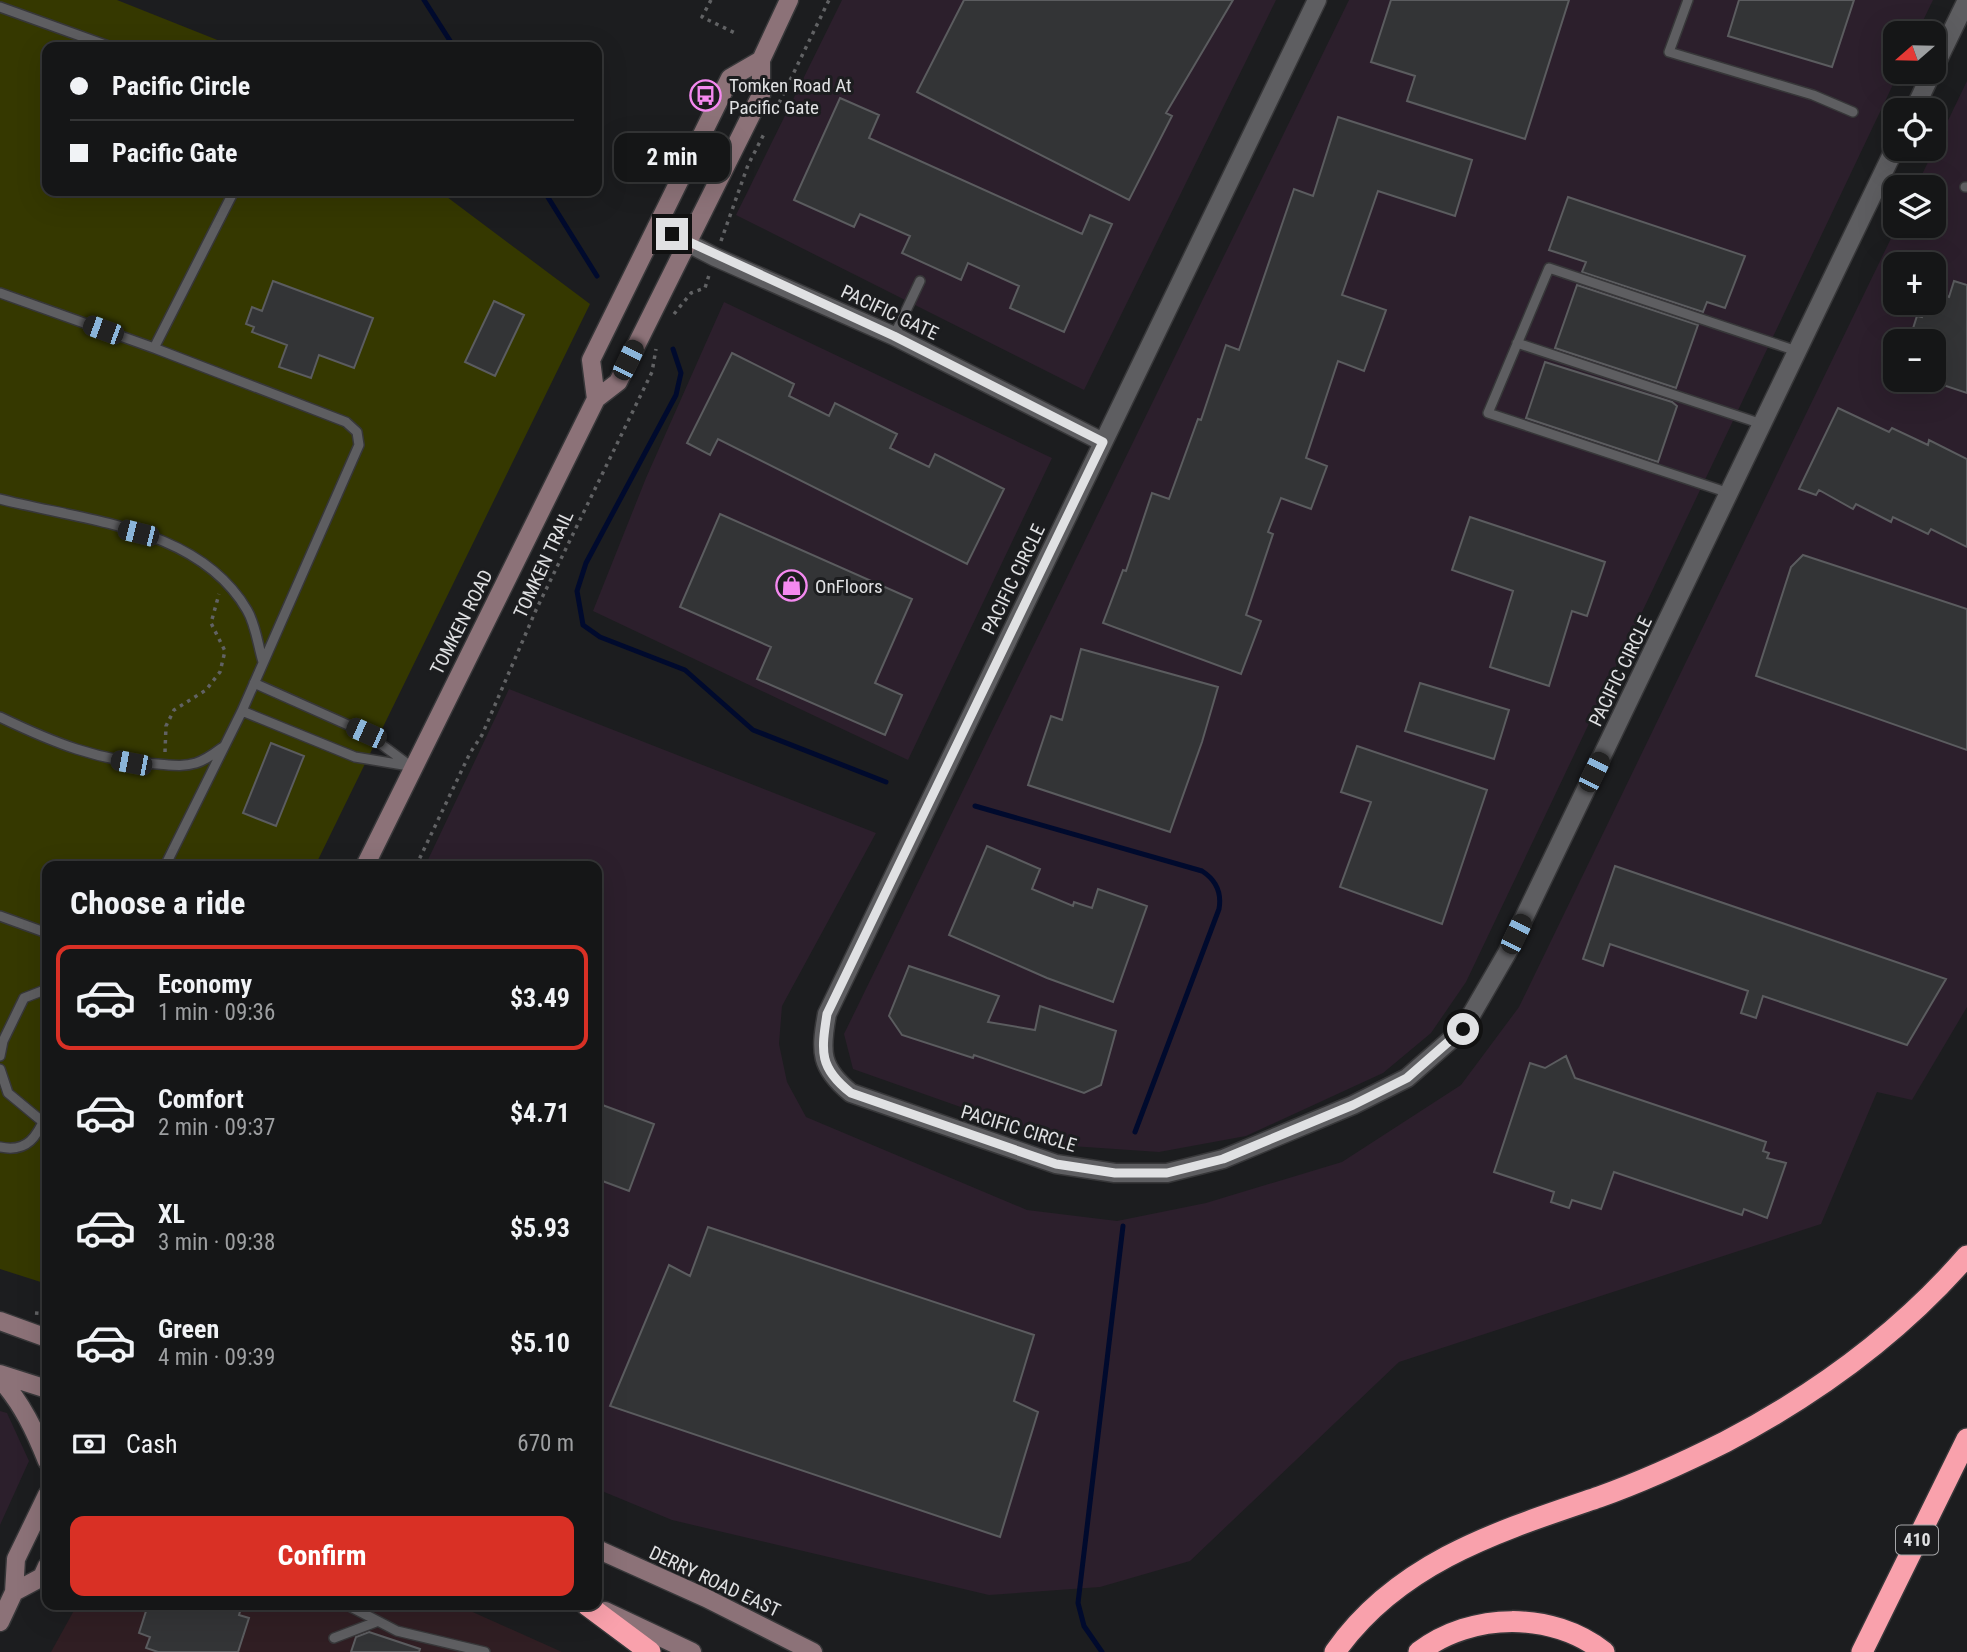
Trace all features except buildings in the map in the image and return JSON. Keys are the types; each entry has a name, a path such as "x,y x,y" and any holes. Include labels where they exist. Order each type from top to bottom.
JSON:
{"highway":[{"path":"1335,1652 1352,1628 1401,1583 1446,1555 1513,1525 1602,1496 1724,1442 1799,1399 1882,1340 1967,1256"},
{"name":"410","path":"1862,1652 1967,1439"},
{"path":"595,1610 650,1652"},
{"path":"1419,1652 1468,1627 1520,1622 1571,1633 1604,1652"}],"main road":[{"name":"TOMKEN ROAD","path":"367,861 596,399 618,382 761,95 761,60 789,0"},
{"path":"596,399 591,360 730,78 761,60"},
{"path":"0,1321 42,1335"},
{"path":"0,1377 42,1389"},
{"path":"0,1377 36,1432 42,1448"},
{"path":"0,1622 14,1592 16,1559 42,1505"},
{"name":"DERRY ROAD EAST","path":"602,1551 706,1598 813,1652"},
{"path":"14,1592 42,1577"},
{"path":"600,1610 692,1652"}],"street":[{"name":"PACIFIC CIRCLE","path":"1317,0 827,1014 821,1048 831,1077 851,1093 1044,1161 1115,1173 1167,1173 1223,1159 1353,1105 1407,1078 1463,1029 1507,953 1889,161"},
{"path":"1946,43 1967,0"},
{"name":"PACIFIC GATE","path":"657,227 894,336 1103,442"}],"lane":[{"path":"1688,0 1669,52 1813,95 1853,112"},
{"path":"0,7 97,42"},
{"path":"154,348 231,196"},
{"path":"1729,493 1488,413 1549,268 1797,351"},
{"path":"894,336 920,281"},
{"path":"0,293 154,348 346,422 357,432 359,446 242,711 168,861"},
{"path":"1517,343 1762,424"},
{"path":"0,499 138,533 185,551 228,582 249,613 263,662"},
{"path":"254,683 366,733 412,767"},
{"path":"242,711 355,757 412,767"},
{"path":"0,716 47,739 94,756 131,763 195,764 225,746"},
{"path":"0,916 42,931"},
{"path":"0,1056 3,1041 24,998 42,991"},
{"path":"0,1069 8,1093 42,1116"},
{"path":"0,1147 11,1150 26,1146 36,1138 42,1125"},
{"path":"356,1610 397,1631 485,1652"},
{"path":"334,1638 376,1622"}],"path":[{"path":"710,0 702,17 735,33"},
{"path":"777,106 829,0"},
{"path":"726,226 748,165 766,130"},
{"path":"673,314 683,300 706,285"},
{"name":"TOMKEN TRAIL","path":"418,861 470,753 482,735 536,610 652,372 661,340"},
{"path":"165,765 166,726 174,710 206,690 220,672 225,651 211,623 215,599 228,582"}],"shaded area":[{"path":"0,0 117,0 222,42 42,42 42,196 446,196 590,304 317,861 42,861 42,1282 0,1269"},
{"path":"842,0 1276,0 1084,390 736,215"},
{"path":"1349,0 1933,0 1923,21 1883,21 1883,84 1893,84 1887,98 1883,98 1883,106 1466,982 1431,1033 1383,1073 1246,1136 1159,1152 1071,1146 853,1069 844,1034"},
{"path":"1967,81 1967,1007 1912,1100 1877,1092 1821,1224 1399,1362 1190,1561 1100,1587 989,1595 672,1520 602,1491 602,861 427,861 509,689 876,833 782,1006 779,1044 787,1082 806,1117 1027,1210 1117,1221 1206,1203 1342,1162 1461,1085 1519,1007 1883,255 1883,315 1946,315 1946,252 1884,252 1891,238 1946,238 1946,175 1922,175 1929,161 1946,161 1946,125"},
{"path":"724,302 1052,458 908,760 593,611 646,478"},
{"path":"0,1411 7,1413 29,1461 0,1525"},
{"path":"74,1610 468,1610 562,1652 51,1652"}],"waterway":[{"path":"424,0 451,42"},
{"path":"547,196 597,276"},
{"path":"673,349 681,373 676,395 586,563 577,591 583,625 600,637 685,670 753,730 886,782"},
{"path":"975,806 1202,871 1217,887 1219,909 1135,1132"},
{"path":"1102,1652 1084,1626 1078,1603 1123,1226"}],"place":[{"name":"Tomken Road At Pacific Gate","path":"706,96"},
{"name":"OnFloors","path":"792,586"}],"route":[{"path":"672,234 715,257 894,336 1103,442 827,1014 821,1048 831,1077 851,1093 1056,1164 1115,1173 1167,1173 1223,1159 1353,1105 1407,1078 1463,1029"}]}
